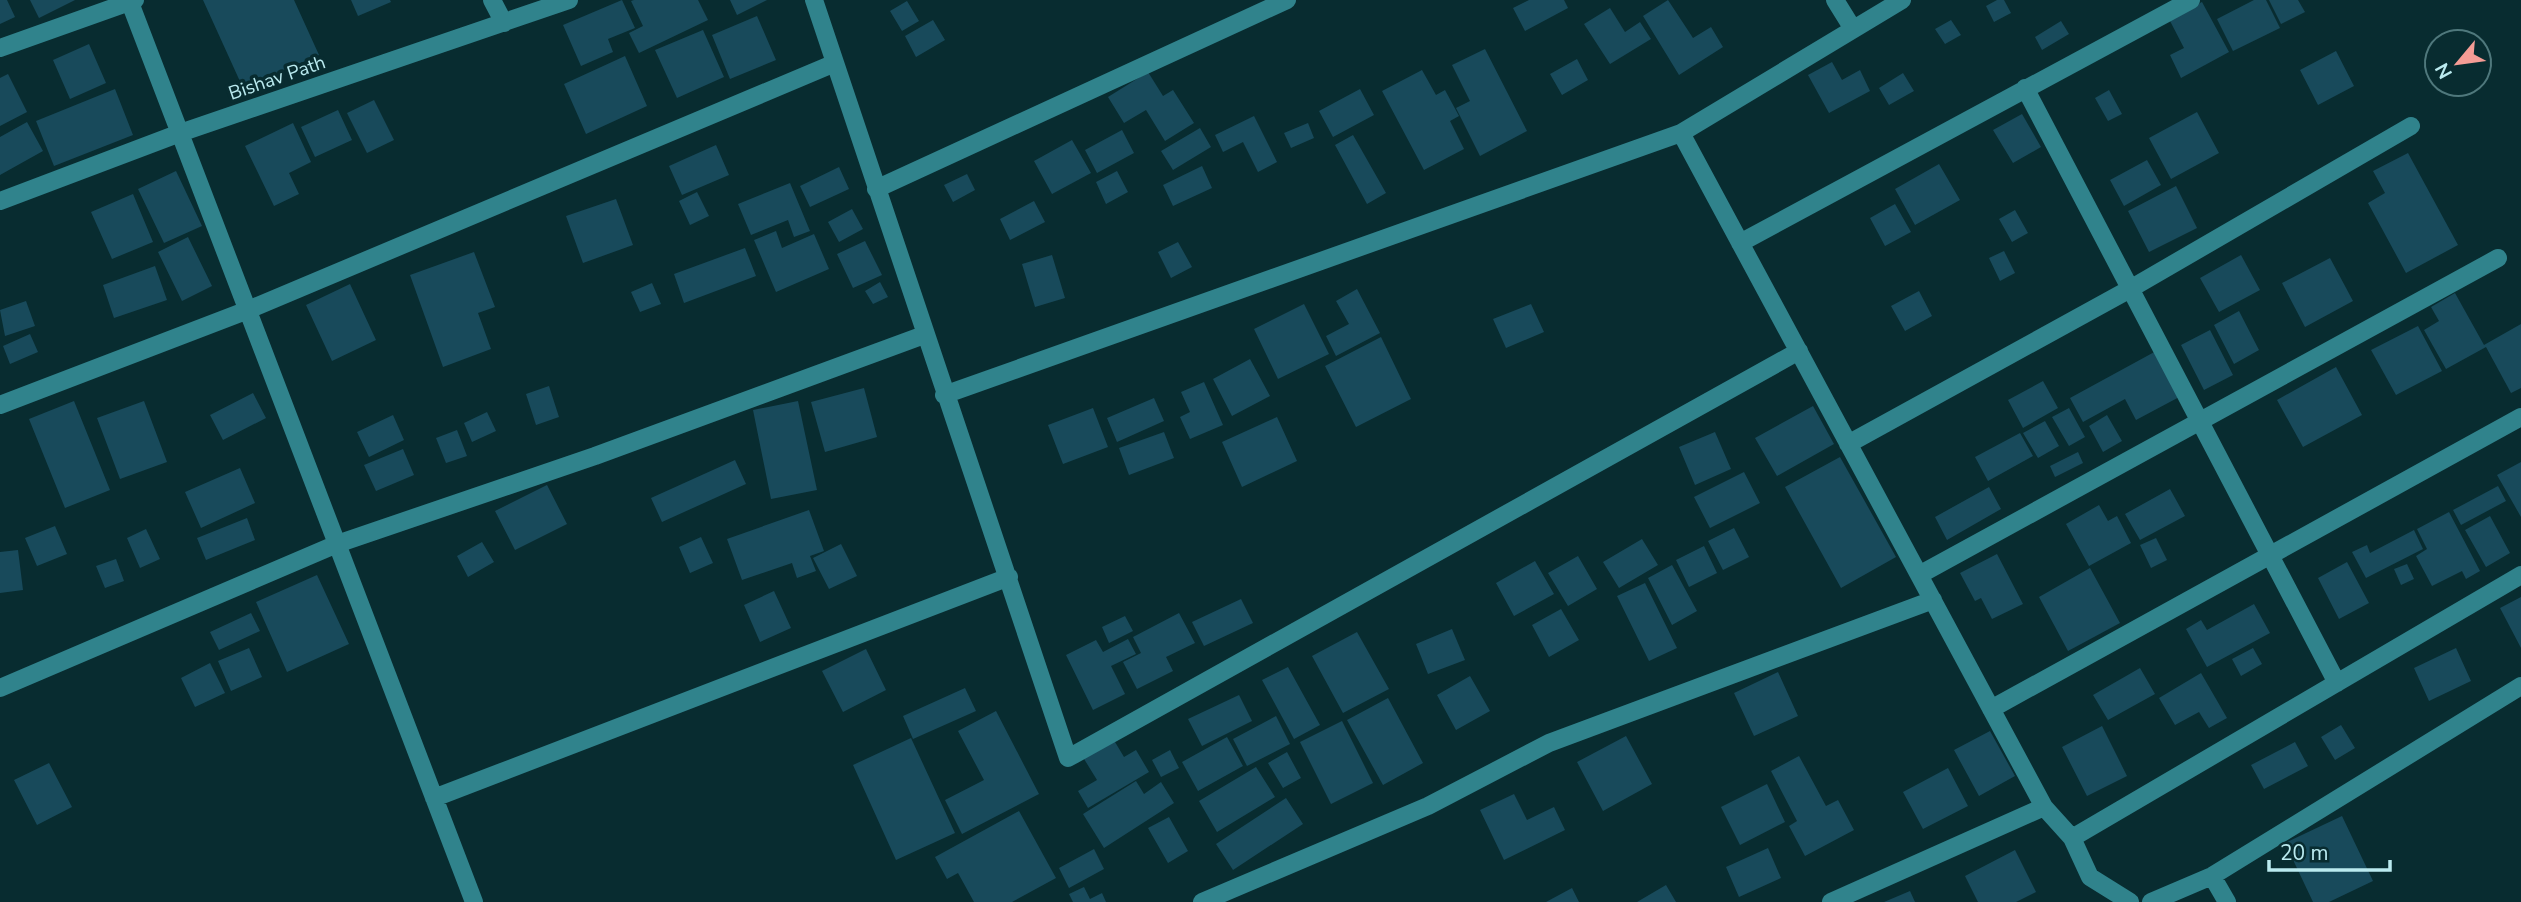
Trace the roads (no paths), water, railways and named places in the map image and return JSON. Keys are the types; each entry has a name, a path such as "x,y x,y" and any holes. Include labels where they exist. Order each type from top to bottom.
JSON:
{"street":[{"path":"492,0 504,23"},
{"name":"Bishav Path","path":"0,201 180,133 569,0"},
{"path":"814,0 944,395 1009,577 1068,758 1799,352"},
{"path":"876,188 1287,0"},
{"path":"1835,0 1853,29"},
{"path":"944,395 1681,133 1902,0"},
{"path":"1740,243 2191,0"},
{"path":"0,48 131,1 474,902"},
{"path":"0,405 248,310 835,64"},
{"path":"2025,88 2337,683"},
{"path":"1849,444 2130,289 2411,126"},
{"path":"1681,133 2044,807 2071,838 2090,877 2130,902"},
{"path":"1919,575 2498,258"},
{"path":"0,688 337,544 596,456 924,335"},
{"path":"1992,709 2521,417"},
{"path":"2071,838 2521,575"},
{"path":"434,798 1009,577"},
{"path":"1202,902 1428,806 1549,743 1933,600"},
{"path":"2151,902 2212,876 2521,686"},
{"path":"1831,902 2044,807"},
{"path":"2212,876 2227,902"}]}
